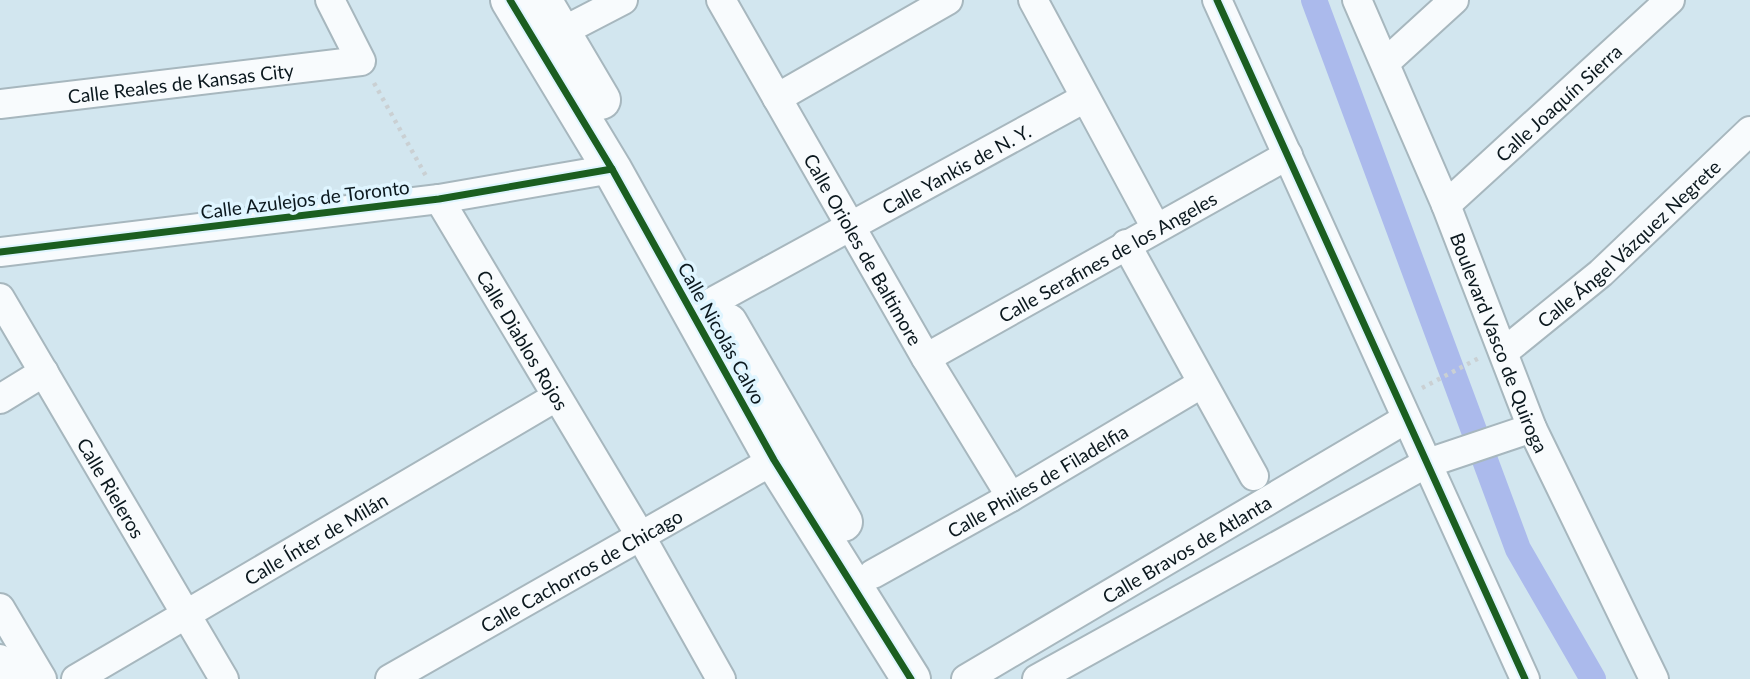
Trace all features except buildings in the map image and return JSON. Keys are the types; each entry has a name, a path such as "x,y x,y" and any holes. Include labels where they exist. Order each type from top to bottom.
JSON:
{"street":[{"path":"330,0 361,61"},
{"name":"Calle Nicolás Calvo","path":"510,0 549,38 704,306 774,460 911,679"},
{"name":"Calle Nicolás Calvo","path":"542,0 549,38 612,169 704,306 940,679"},
{"path":"549,38 623,0"},
{"name":"Calle Orioles de Baltimore","path":"721,0 926,358 1011,497"},
{"path":"777,98 948,0"},
{"path":"1033,0 1156,228"},
{"path":"1217,0 1425,464 1525,679"},
{"name":"Boulevard Vasco de Quiroga","path":"1357,0 1446,205 1505,351 1532,428 1654,679"},
{"path":"1386,62 1454,0"},
{"name":"Calle Joaquín Sierra","path":"1446,205 1670,0"},
{"name":"Calle Reales de Kansas City","path":"0,104 361,61"},
{"name":"Calle Yankis de N. Y.","path":"704,306 1085,98"},
{"name":"Calle Ángel Vázquez Negrete","path":"1505,351 1601,273 1750,131"},
{"name":"Calle Serafines de los Angeles","path":"926,358 1288,155"},
{"name":"Calle Azulejos de Toronto","path":"0,253 439,199 612,169"},
{"name":"Calle Diablos Rojos","path":"439,199 640,535 710,675"},
{"path":"1126,244 1254,476"},
{"name":"Calle Rieleros","path":"0,298 224,679"},
{"path":"0,398 44,372"},
{"name":"Calle Philies de Filadelfia","path":"873,574 1011,497 1201,384"},
{"name":"Calle Ínter de Milán","path":"76,679 556,397"},
{"name":"Calle Bravos de Atlanta","path":"966,679 1406,419"},
{"name":"Calle Bravos de Atlanta","path":"1037,679 1425,464 1532,428"},
{"name":"Calle Cachorros de Chicago","path":"390,679 774,460"},
{"path":"0,608 42,679"},
{"path":"0,659 12,679"}],"path":[{"path":"361,61 439,199"},
{"path":"1422,388 1476,361"}],"waterway":[{"path":"1314,0 1518,549 1593,679"}],"cycle path":[{"path":"510,0 612,169 774,460 911,679"},
{"path":"1217,0 1525,679"},
{"path":"0,252 439,199 612,169"}]}
